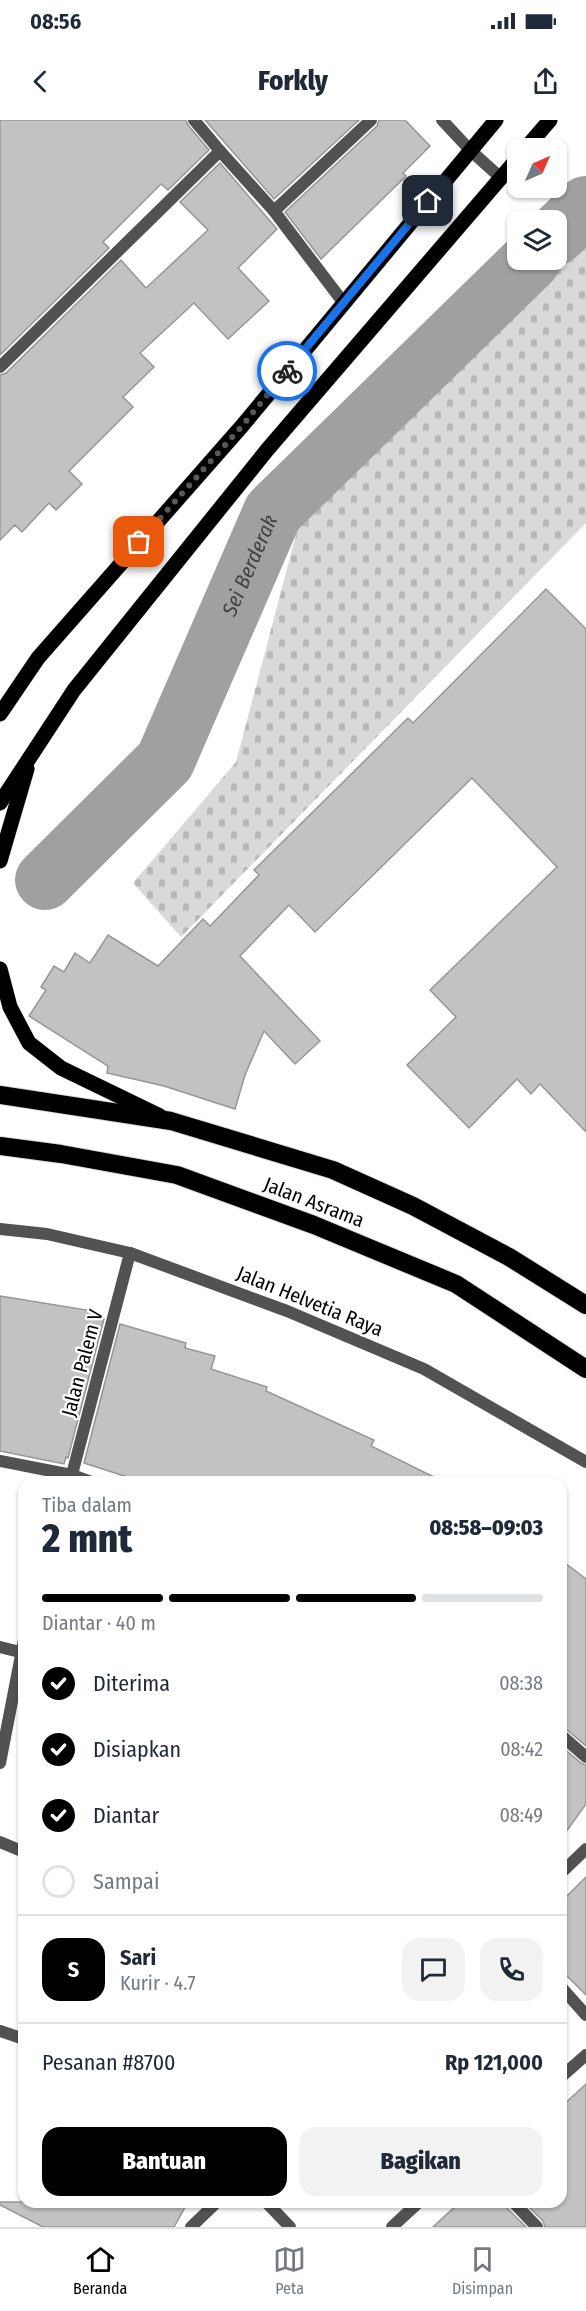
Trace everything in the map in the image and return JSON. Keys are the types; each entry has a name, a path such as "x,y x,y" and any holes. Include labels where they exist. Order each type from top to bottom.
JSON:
{"highway":[{"name":"Jalan Asrama","path":"0,1095 171,1121 333,1170 442,1221 509,1257 586,1305"},
{"name":"Jalan Asrama","path":"0,1146 61,1154 177,1175 314,1225 456,1284 586,1369"}],"main road":[{"path":"0,702 94,591 242,426 496,120"},
{"path":"535,138 550,120"},
{"path":"0,802 74,690 267,450 507,171"},
{"path":"0,714 20,681"},
{"path":"0,861 33,749"},
{"path":"0,969 10,1007 29,1043 61,1068 171,1121"}],"street":[{"path":"194,120 274,211 343,302"},
{"path":"274,211 371,120"},
{"path":"442,120 501,178"},
{"path":"0,367 220,151"},
{"name":"Jalan Helvetia Raya","path":"0,1229 47,1234 130,1253 287,1311 424,1369 586,1462"},
{"name":"Jalan Palem V","path":"72,1476 130,1253"},
{"path":"0,1461 59,1476"},
{"path":"0,1647 18,1648"},
{"path":"0,1763 18,1673"},
{"path":"567,1740 586,1757"},
{"path":"0,1842 18,1850"},
{"path":"567,1867 586,1849"},
{"path":"567,1994 586,2016"},
{"path":"0,2031 18,2037"},
{"path":"567,2071 586,2055"},
{"path":"191,2227 211,2208"},
{"path":"272,2208 290,2227"},
{"path":"392,2227 413,2208"},
{"path":"519,2208 537,2227"}],"green space":[{"path":"586,242 586,523 181,937 133,883 236,762 302,512 553,270 567,270 567,256 581,243"}],"building":[{"path":"0,120 186,120 209,150 168,190 161,184 103,242 109,248 0,355"},
{"path":"205,120 359,120 274,199"},
{"path":"379,120 405,120 430,146 403,173 406,176 321,259 285,212 377,126"},
{"path":"220,163 277,229 238,268 269,301 228,339 194,303 140,353 154,367 123,397 133,407 69,471 82,484 56,510 49,503 22,532 15,525 0,540 0,375 6,373 121,260 146,288 208,230 180,202"},
{"path":"546,589 586,629 586,1132 540,1084 531,1094 517,1079 469,1128 407,1065 456,1017 430,990 557,867 472,778 315,932 289,905 240,956 320,1041 295,1064 264,1031 245,1075 235,1109 164,1086 107,1073 108,1066 29,1016 46,990 41,987 54,966 64,972 75,953 90,963 108,935 158,966 203,919 210,926 259,875 254,870 408,718 413,723"},
{"path":"0,1296 93,1311 92,1316 104,1319 68,1458 66,1457 64,1464 0,1451"},
{"path":"120,1324 186,1343 185,1348 215,1356 211,1369 267,1387 266,1391 374,1440 371,1446 432,1476 124,1476 84,1463"},
{"path":"567,1565 586,1579 586,1746 567,1730"},
{"path":"567,1751 586,1765 586,1804 567,1831"},
{"path":"586,1877 586,1995 567,1976 567,1896"},
{"path":"586,2084 586,2227 545,2227 543,2221 530,2208 567,2208 567,2101"},
{"path":"0,2202 18,2202 18,2208 185,2208 174,2227 43,2227 0,2205"},
{"path":"454,2208 507,2208 526,2227 433,2227"}],"waterway":[{"name":"Sei Berderak","path":"567,224 586,206"},
{"name":"Sei Berderak","path":"45,880 165,761 273,512 521,270"}],"way so far":[{"path":"139,542 242,426 287,371"}],"route":[{"path":"287,371 428,201"}]}
